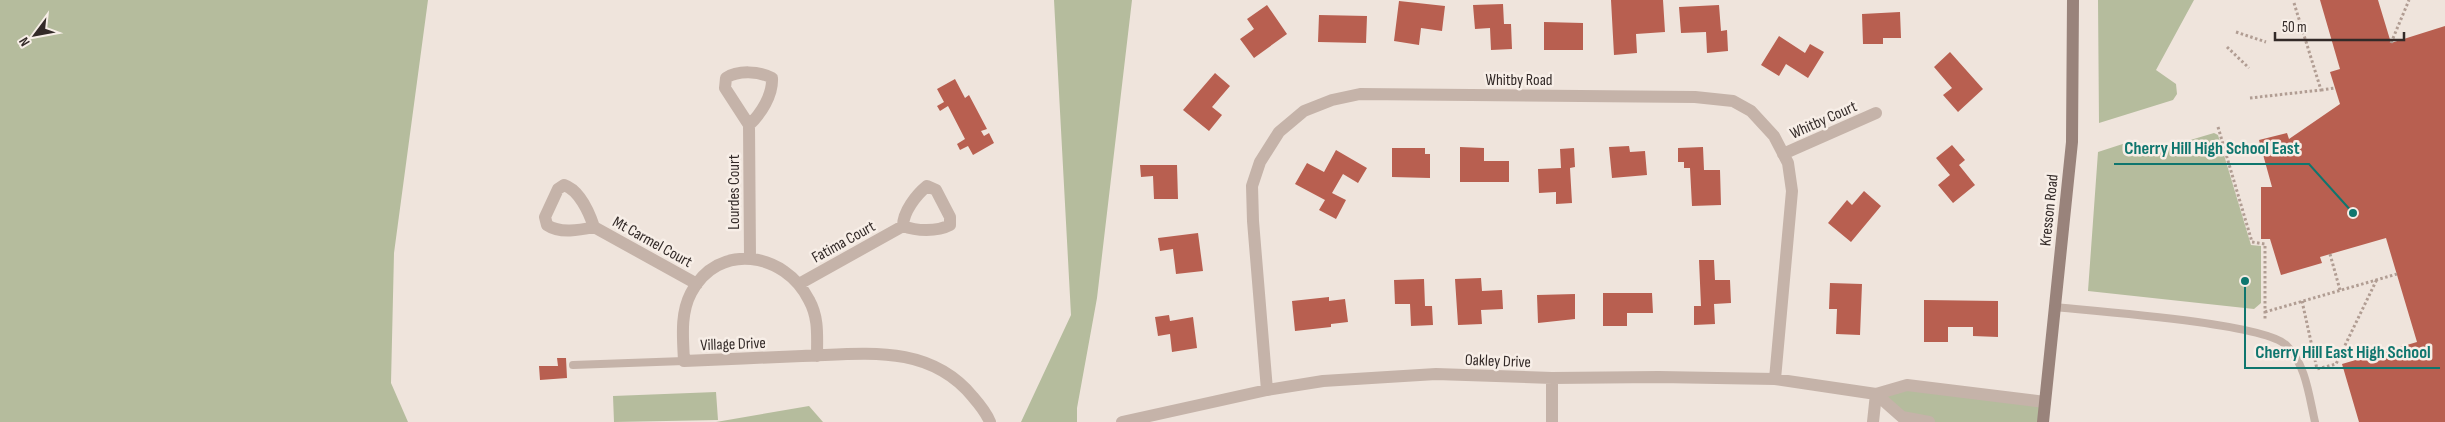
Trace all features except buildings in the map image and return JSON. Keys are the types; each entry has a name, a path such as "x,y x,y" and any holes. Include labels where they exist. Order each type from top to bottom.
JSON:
{"street":[{"name":"Kresson Road","path":"2042,422 2072,142 2073,0"},
{"path":"733,73 764,73 772,78 773,88 758,117 749,125 725,88 726,78 733,73"},
{"name":"Whitby Road","path":"1267,390 1253,221 1252,186 1260,162 1278,132 1304,111 1332,100 1360,94 1695,97 1733,101 1751,111 1774,136 1788,163 1792,191 1775,380"},
{"name":"Whitby Court","path":"1783,154 1876,113"},
{"name":"Lourdes Court","path":"749,125 750,258"},
{"name":"Fatima Court","path":"800,284 903,226"},
{"name":"Mt Carmel Court","path":"594,227 697,284"},
{"name":"Village Drive","path":"817,356 818,326 815,313 800,284 783,269 760,259 750,258 722,264 711,270 690,294 683,318 684,360 817,356 869,352 915,359 944,370 966,388 987,414 990,422"},
{"name":"Oakley Drive","path":"1122,422 1172,416 1267,390 1323,382 1436,374 1552,378 1659,377 1775,380 1876,394"},
{"path":"1552,378 1552,422"},
{"path":"1876,394 1906,385 2044,402"},
{"path":"1873,422 1876,394"},
{"path":"1876,394 1902,417 1928,422"}],"lane":[{"path":"2054,307 2185,321 2267,334 2285,344 2300,363 2315,422"},
{"path":"574,366 684,360"}],"path":[{"path":"2391,43 2409,0"},
{"path":"2294,3 2321,90"},
{"path":"2236,32 2266,42"},
{"path":"2227,47 2249,68"},
{"path":"2250,98 2335,88"},
{"path":"2218,127 2252,242 2265,244 2265,321"},
{"path":"2330,254 2340,290"},
{"path":"2265,312 2397,274"},
{"path":"2302,301 2317,369 2336,364 2376,279"}],"green space":[{"path":"0,0 428,0 394,253 391,383 408,422 0,422"},
{"path":"1054,0 1132,0 1097,298 1077,408 1077,422 1021,422 1071,315"},
{"path":"2098,0 2194,0 2156,70 2176,84 2177,94 2173,100 2099,123"},
{"path":"2214,133 2218,135 2251,245 2261,246 2261,303 2254,309 2088,291 2098,152 2135,140 2138,151 2143,154"},
{"path":"1907,385 2045,402 2043,422 1928,422 1902,417 1876,394"},
{"path":"716,392 718,420 614,422 613,396"},
{"path":"809,406 823,422 716,422"}],"place":[{"name":"Cherry Hill High School East","path":"2353,213"},
{"name":"Cherry Hill East High School","path":"2245,281"}]}
